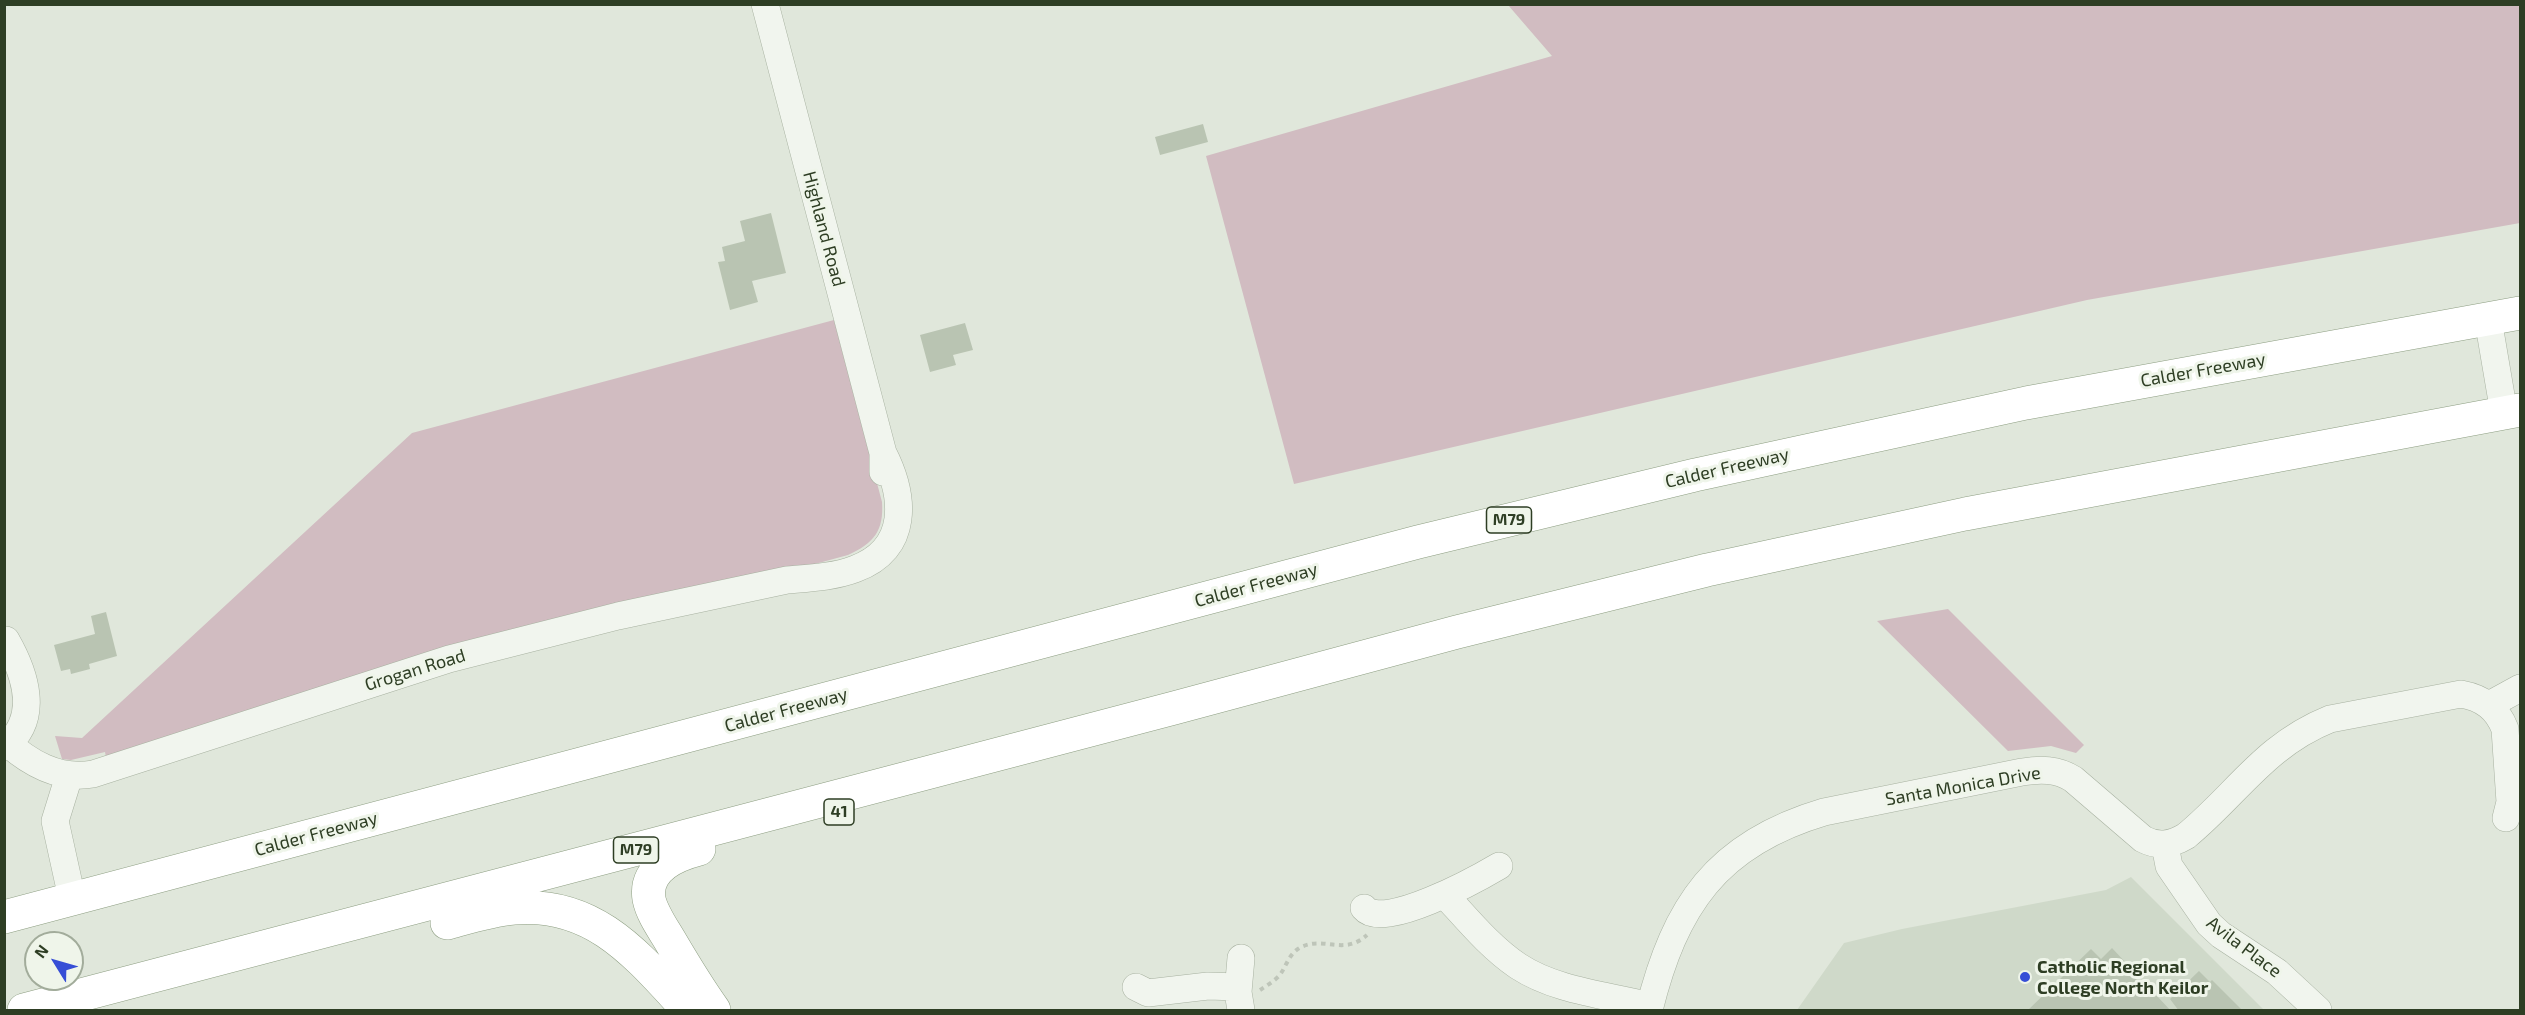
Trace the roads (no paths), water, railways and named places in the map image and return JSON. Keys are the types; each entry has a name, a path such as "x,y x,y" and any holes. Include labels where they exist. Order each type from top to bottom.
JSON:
{"highway":[{"name":"Calder Freeway","path":"4,916 1374,554 1608,496 2026,403 2520,313"},
{"name":"M79","path":"24,1011 1457,632 1707,570 1965,513 2512,411"},
{"name":"41","path":"714,1011 666,933 649,898 653,877 670,858 688,851 1085,747 1134,730 1174,708"},
{"path":"99,1011 487,912 534,907 569,914 613,935 637,956 688,1011"}],"street":[{"name":"Highland Road","path":"765,4 883,453 893,472 900,509 897,526 885,539"},
{"path":"2488,319 2512,411"},
{"name":"Grogan Road","path":"59,772 100,771 514,640 787,580 829,576 854,570 874,558 885,539"},
{"path":"5,636 18,661 27,699 26,717 8,737 39,753 59,772 55,821 72,898"},
{"path":"2488,705 2520,688"},
{"path":"2165,845 2176,843 2186,837 2266,757 2282,744 2313,726 2330,719 2461,694 2480,699 2501,719 2507,742 2510,802 2505,822"},
{"name":"Santa Monica Drive","path":"1650,1008 1671,938 1694,897 1728,861 1752,843 1801,819 1824,812 2022,772 2047,770 2073,779 2143,839 2151,844 2165,845"},
{"name":"Avila Place","path":"2165,845 2169,866 2209,924 2221,935 2277,972 2318,1011"},
{"path":"1368,912 1384,915 1445,895 1499,866"},
{"path":"1445,895 1495,947 1526,970 1569,987 1650,1008"},
{"path":"1136,987 1148,993 1208,986 1239,999 1241,958"}],"place":[{"name":"Catholic Regional College North Keilor","path":"2025,977"}]}
